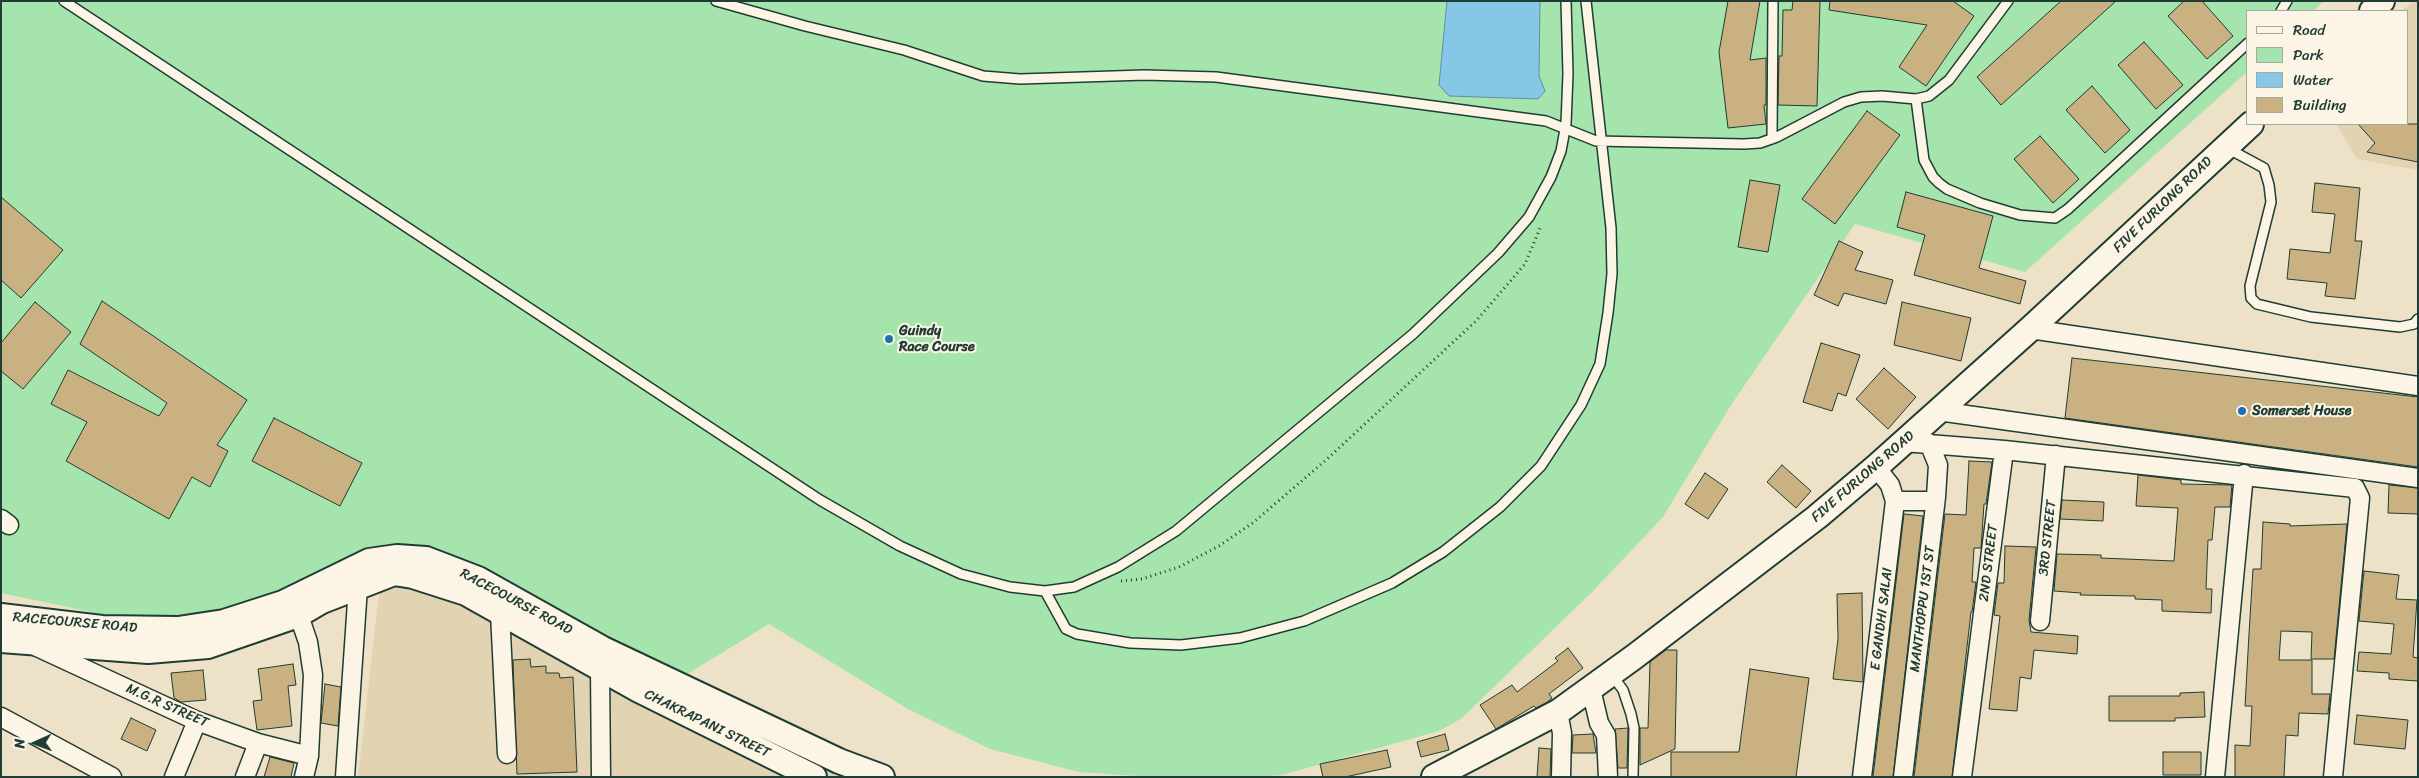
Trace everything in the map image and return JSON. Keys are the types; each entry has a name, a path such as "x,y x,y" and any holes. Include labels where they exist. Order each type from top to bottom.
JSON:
{"main road":[{"path":"2373,10 2382,1"},
{"name":"FIVE FURLONG ROAD","path":"1434,777 1558,712 1611,674 1817,517 1876,467 2030,329 2224,146 2250,125"},
{"name":"RACECOURSE ROAD","path":"1,640 30,644 148,651 208,646 296,607 370,561 397,557 426,559 478,579 602,659"},
{"name":"RACECOURSE ROAD","path":"1,616 102,628 178,629 224,622 322,601 394,573 413,576 466,593 500,613 602,659 839,761 882,777"},
{"name":"CHAKRAPANI STREET","path":"602,659 814,777"}],"street":[{"path":"2030,329 2418,386"},
{"path":"1938,411 2418,478"},
{"path":"1903,442 2244,474 2355,488 2359,492 2360,498 2332,777"},
{"name":"MANTHOPPU 1ST ST","path":"1903,777 1938,465 1929,443"},
{"name":"2ND STREET","path":"1962,777 2004,450"},
{"name":"3RD STREET","path":"2040,621 2056,455"},
{"path":"1876,467 1890,485 1895,501 1935,501"},
{"path":"2215,777 2244,474"},
{"name":"E GANDHI SALAI","path":"1862,777 1895,501"},
{"path":"345,777 358,587"},
{"path":"296,607 308,642 313,675 309,756 304,777"},
{"path":"500,613 507,754"},
{"name":"M.G.R STREET","path":"30,644 197,721 258,743 309,756"},
{"path":"601,777 602,659"},
{"path":"1590,689 1599,723 1606,735 1608,777"},
{"path":"1558,712 1562,733 1561,777"},
{"path":"1,717 112,777"},
{"path":"174,777 197,721"},
{"path":"245,777 258,743"}],"lane":[{"path":"64,1 820,500 900,546 961,574 1010,587 1045,591 1074,587 1094,578 1118,566 1176,531 1420,328 1498,253 1529,217 1551,177 1561,151 1566,128 1568,74 1566,1"},
{"path":"716,1 804,26 904,50 983,76 1020,79 1145,75 1216,77 1546,121 1586,138 1602,141 1744,144 1772,139 1852,100 1882,96 1916,99 1929,96 1949,80 2008,1"},
{"path":"1045,591 1066,629 1077,634 1130,643 1181,645 1240,638 1304,621 1392,583 1443,552 1500,507 1540,466 1581,405 1600,364 1612,274 1611,228 1586,1"},
{"path":"1772,139 1774,1"},
{"path":"1916,99 1924,160 1938,183 1947,189 1980,203 2020,215 2054,218 2068,209 2246,45"},
{"path":"2224,146 2264,168 2269,185 2272,202 2250,286 2251,298 2257,304 2311,317 2400,327 2414,324 2418,319"},
{"path":"1611,674 1623,690 1634,728 1633,777"}],"path":[{"path":"1094,578 1120,581 1142,579 1179,567 1219,546 1254,522 1326,460 1476,321 1525,264 1541,224"}],"shaded area":[{"path":"2414,1 2418,1 2418,170 2357,159 2337,125 2409,125 2409,10 2403,10"},
{"path":"418,574 622,678 853,777 358,777 381,576"}],"green space":[{"name":"Guindy Race Course","path":"1,1 2324,1 2314,10 2246,10 2246,73 2025,272 1855,224 1731,405 1663,517 1593,591 1462,718 1439,731 1282,775 1254,777 1150,777 1079,772 990,749 908,709 769,624 684,676 441,567 249,610 176,622 125,619 1,593"}],"water":[{"path":"1447,1 1540,1 1539,76 1545,91 1538,99 1449,96 1439,85"}],"building":[{"path":"1728,1 1760,1 1750,60 1766,58 1766,105 1764,105 1766,124 1728,128 1719,52"},
{"path":"1793,1 1820,1 1817,106 1778,105 1779,56 1782,56 1783,10 1792,10"},
{"path":"1830,1 1953,1 1974,16 1926,86 1899,67 1927,25 1829,10"},
{"path":"2061,1 2116,1 2001,105 1977,77"},
{"path":"2184,1 2202,1 2233,36 2207,59 2168,16"},
{"path":"2144,42 2183,85 2156,109 2118,65"},
{"path":"2092,86 2130,130 2105,153 2066,110"},
{"path":"1867,111 1900,135 1835,224 1802,199"},
{"path":"2418,124 2418,162 2367,152 2375,143 2359,125"},
{"path":"2040,136 2079,179 2053,203 2014,159"},
{"path":"1750,180 1780,185 1768,252 1738,247"},
{"path":"2315,183 2360,188 2355,241 2362,241 2355,299 2325,296 2327,283 2287,279 2290,249 2330,253 2335,214 2312,212"},
{"path":"1906,192 1993,216 1979,268 2026,281 2020,304 1914,275 1925,235 1897,227"},
{"path":"1,197 63,250 21,298 1,280"},
{"path":"1839,241 1863,252 1855,270 1893,280 1886,304 1844,293 1838,306 1814,295"},
{"path":"102,301 247,400 217,445 228,451 210,487 192,477 169,519 66,461 87,422 51,404 68,370 159,416 167,403 80,344"},
{"path":"35,302 71,332 23,389 1,371 1,343"},
{"path":"1902,302 1971,318 1961,361 1894,345"},
{"path":"1821,343 1860,355 1846,396 1838,393 1832,411 1803,402"},
{"name":"Somerset House","path":"2072,358 2418,397 2418,467 2065,418"},
{"path":"1884,368 1916,397 1888,429 1856,399"},
{"path":"274,418 362,463 340,506 252,461"},
{"path":"1969,461 1992,462 1986,504 1984,504 1981,548 1974,548 1972,582 1976,582 1952,777 1914,777 1945,514 1966,515"},
{"path":"1782,465 1811,491 1796,508 1767,482"},
{"path":"1705,473 1728,489 1708,519 1685,504"},
{"path":"2138,475 2181,480 2181,484 2232,485 2230,507 2215,507 2212,540 2208,540 2206,589 2212,589 2211,613 2162,611 2162,600 2135,599 2135,596 2080,595 2081,593 2054,591 2057,554 2101,555 2101,558 2174,561 2178,508 2136,506"},
{"path":"2389,485 2418,488 2418,514 2388,513"},
{"path":"2062,500 2104,502 2103,521 2060,519"},
{"path":"1904,514 1923,516 1893,777 1873,777"},
{"path":"2263,522 2290,524 2290,526 2347,524 2334,659 2311,659 2312,632 2281,631 2279,660 2312,660 2312,694 2330,694 2328,714 2299,713 2298,736 2286,735 2284,777 2235,777 2235,745 2250,746 2252,706 2245,706 2249,634 2253,569 2261,569"},
{"path":"2005,546 2036,547 2029,620 2031,632 2078,636 2077,654 2034,650 2031,679 2020,677 2017,711 1989,709 2000,616 1994,615 1998,583 2004,583"},
{"path":"2364,571 2399,575 2396,599 2417,600 2413,657 2418,658 2418,681 2389,679 2389,673 2357,671 2359,652 2391,654 2394,624 2359,621"},
{"path":"1862,593 1863,682 1833,679 1838,639 1837,594"},
{"path":"1568,648 1583,668 1549,694 1552,698 1546,703 1536,708 1534,706 1496,729 1480,705 1512,685 1517,692 1558,661 1555,658"},
{"path":"1666,650 1677,650 1675,749 1640,765 1640,728 1648,728 1650,662"},
{"path":"530,659 531,667 546,666 546,673 559,673 560,678 573,677 577,772 517,774 513,660"},
{"path":"293,664 296,685 288,686 292,726 257,730 253,701 262,700 258,669"},
{"path":"1750,669 1809,678 1796,777 1671,777 1671,752 1739,752"},
{"path":"203,670 206,700 181,702 174,698 171,673"},
{"path":"325,684 341,687 338,726 321,723"},
{"path":"2204,692 2205,717 2175,718 2175,721 2109,721 2109,696 2180,696 2180,693"},
{"path":"2357,715 2408,720 2405,749 2354,744"},
{"path":"131,718 156,730 147,751 121,739"},
{"path":"1628,728 1627,768 1618,768 1615,729"},
{"path":"1445,734 1449,750 1421,757 1417,742"},
{"path":"1593,734 1596,753 1572,753 1573,735"},
{"path":"1539,748 1551,749 1550,777 1537,777"},
{"path":"1387,750 1391,767 1345,777 1323,777 1320,764"},
{"path":"2163,752 2201,752 2201,775 2163,775"},
{"path":"270,757 294,763 291,777 264,777"}],"place":[{"name":"Guindy Race Course","path":"889,339"},
{"name":"Somerset House","path":"2242,411"}]}
